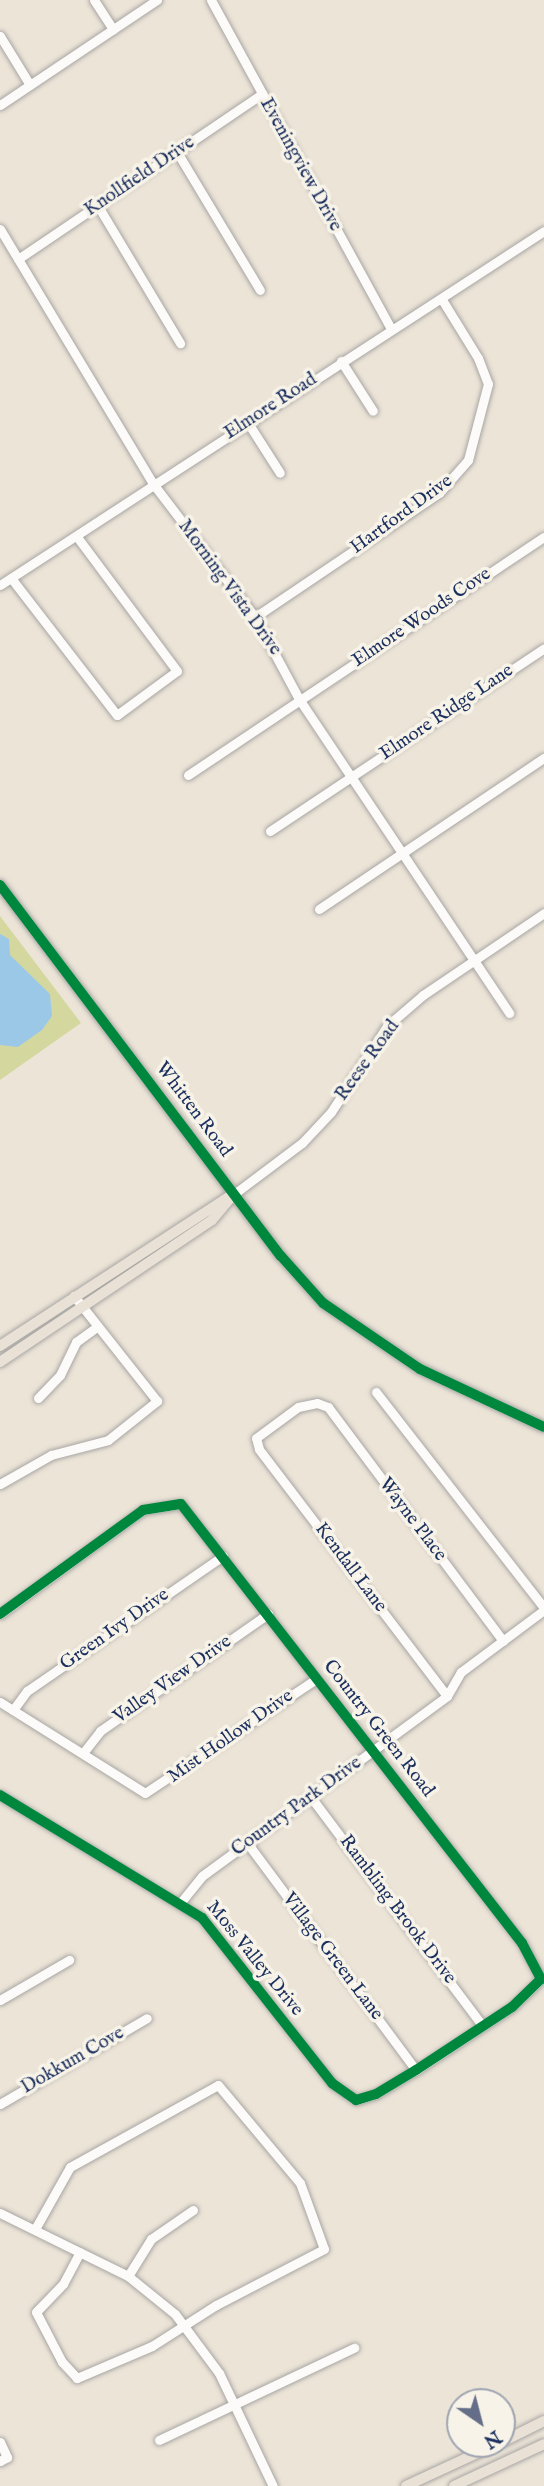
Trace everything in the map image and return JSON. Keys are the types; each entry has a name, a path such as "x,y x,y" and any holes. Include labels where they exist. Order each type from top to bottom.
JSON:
{"main road":[{"name":"Whitten Road","path":"0,885 234,1194 323,1303 374,1341 420,1369 544,1427"},
{"name":"Reese Road","path":"0,1346 234,1194"},
{"name":"Reese Road","path":"0,1362 212,1220 234,1194"},
{"path":"516,2434 544,2421"},
{"path":"454,2486 544,2444"},
{"path":"406,2486 467,2458"}],"street":[{"path":"94,0 113,29"},
{"path":"0,105 157,0"},
{"name":"Eveningview Drive","path":"211,0 391,330"},
{"path":"0,36 30,85"},
{"name":"Knollfield Drive","path":"18,259 262,94"},
{"path":"177,152 260,290"},
{"path":"98,206 180,344"},
{"name":"Morning Vista Drive","path":"0,229 154,485 255,617 299,699 509,1013"},
{"name":"Elmore Road","path":"0,585 544,231"},
{"name":"Hartford Drive","path":"255,617 439,494 468,460 488,384 478,358 441,298"},
{"path":"341,361 373,411"},
{"path":"248,423 280,473"},
{"path":"12,578 117,715 177,671 77,537"},
{"name":"Elmore Woods Cove","path":"188,775 544,537"},
{"name":"Elmore Ridge Lane","path":"270,831 544,648"},
{"path":"319,909 544,758"},
{"name":"Reese Road","path":"234,1194 302,1143 331,1112 387,1026 473,960 544,913"},
{"path":"0,1484 51,1455 108,1440 157,1401 95,1328 74,1296"},
{"path":"38,1398 60,1375 76,1342 95,1328"},
{"path":"376,1392 544,1609"},
{"name":"Wayne Place","path":"256,1438 298,1407 317,1403 327,1407 503,1641"},
{"name":"Kendall Lane","path":"256,1438 259,1448 447,1696"},
{"name":"Country Green Road","path":"0,1614 143,1510 181,1504 522,1943 541,1979 512,2007 482,2025"},
{"name":"Green Ivy Drive","path":"13,1710 27,1691 223,1556"},
{"name":"Country Park Drive","path":"181,1902 202,1876 447,1696 461,1672 544,1609"},
{"name":"Valley View Drive","path":"83,1753 100,1731 268,1614"},
{"name":"Mist Hollow Drive","path":"83,1753 145,1793 316,1679"},
{"path":"0,1702 83,1753"},
{"name":"Moss Valley Drive","path":"0,1795 181,1902 202,1918 331,2083 356,2100 376,2094 416,2070"},
{"name":"Rambling Brook Drive","path":"310,1796 482,2025"},
{"name":"Village Green Lane","path":"248,1844 416,2070"},
{"path":"0,2000 69,1960"},
{"name":"Dokkum Cove","path":"0,2104 147,2018"},
{"path":"416,2070 482,2025"},
{"path":"35,2229 70,2167 218,2085 300,2183 324,2249 152,2346 77,2378 62,2362 36,2312 66,2280 80,2252"},
{"path":"128,2276 150,2239 193,2210"},
{"path":"0,2213 128,2276 185,2325 234,2404 273,2486"},
{"path":"159,2440 354,2348"},
{"path":"0,2442 3,2459"}],"green space":[{"path":"0,916 81,1023 0,1080"}],"water":[{"path":"0,934 9,939 10,955 50,994 52,1016 42,1030 18,1047 0,1045"}],"cycle path":[{"path":"0,885 281,1256 323,1303 420,1369 544,1427"},
{"path":"0,1614 143,1510 181,1504 522,1943 541,1979 512,2007 416,2070 376,2094 356,2100 332,2083 202,1918 0,1795"}]}
